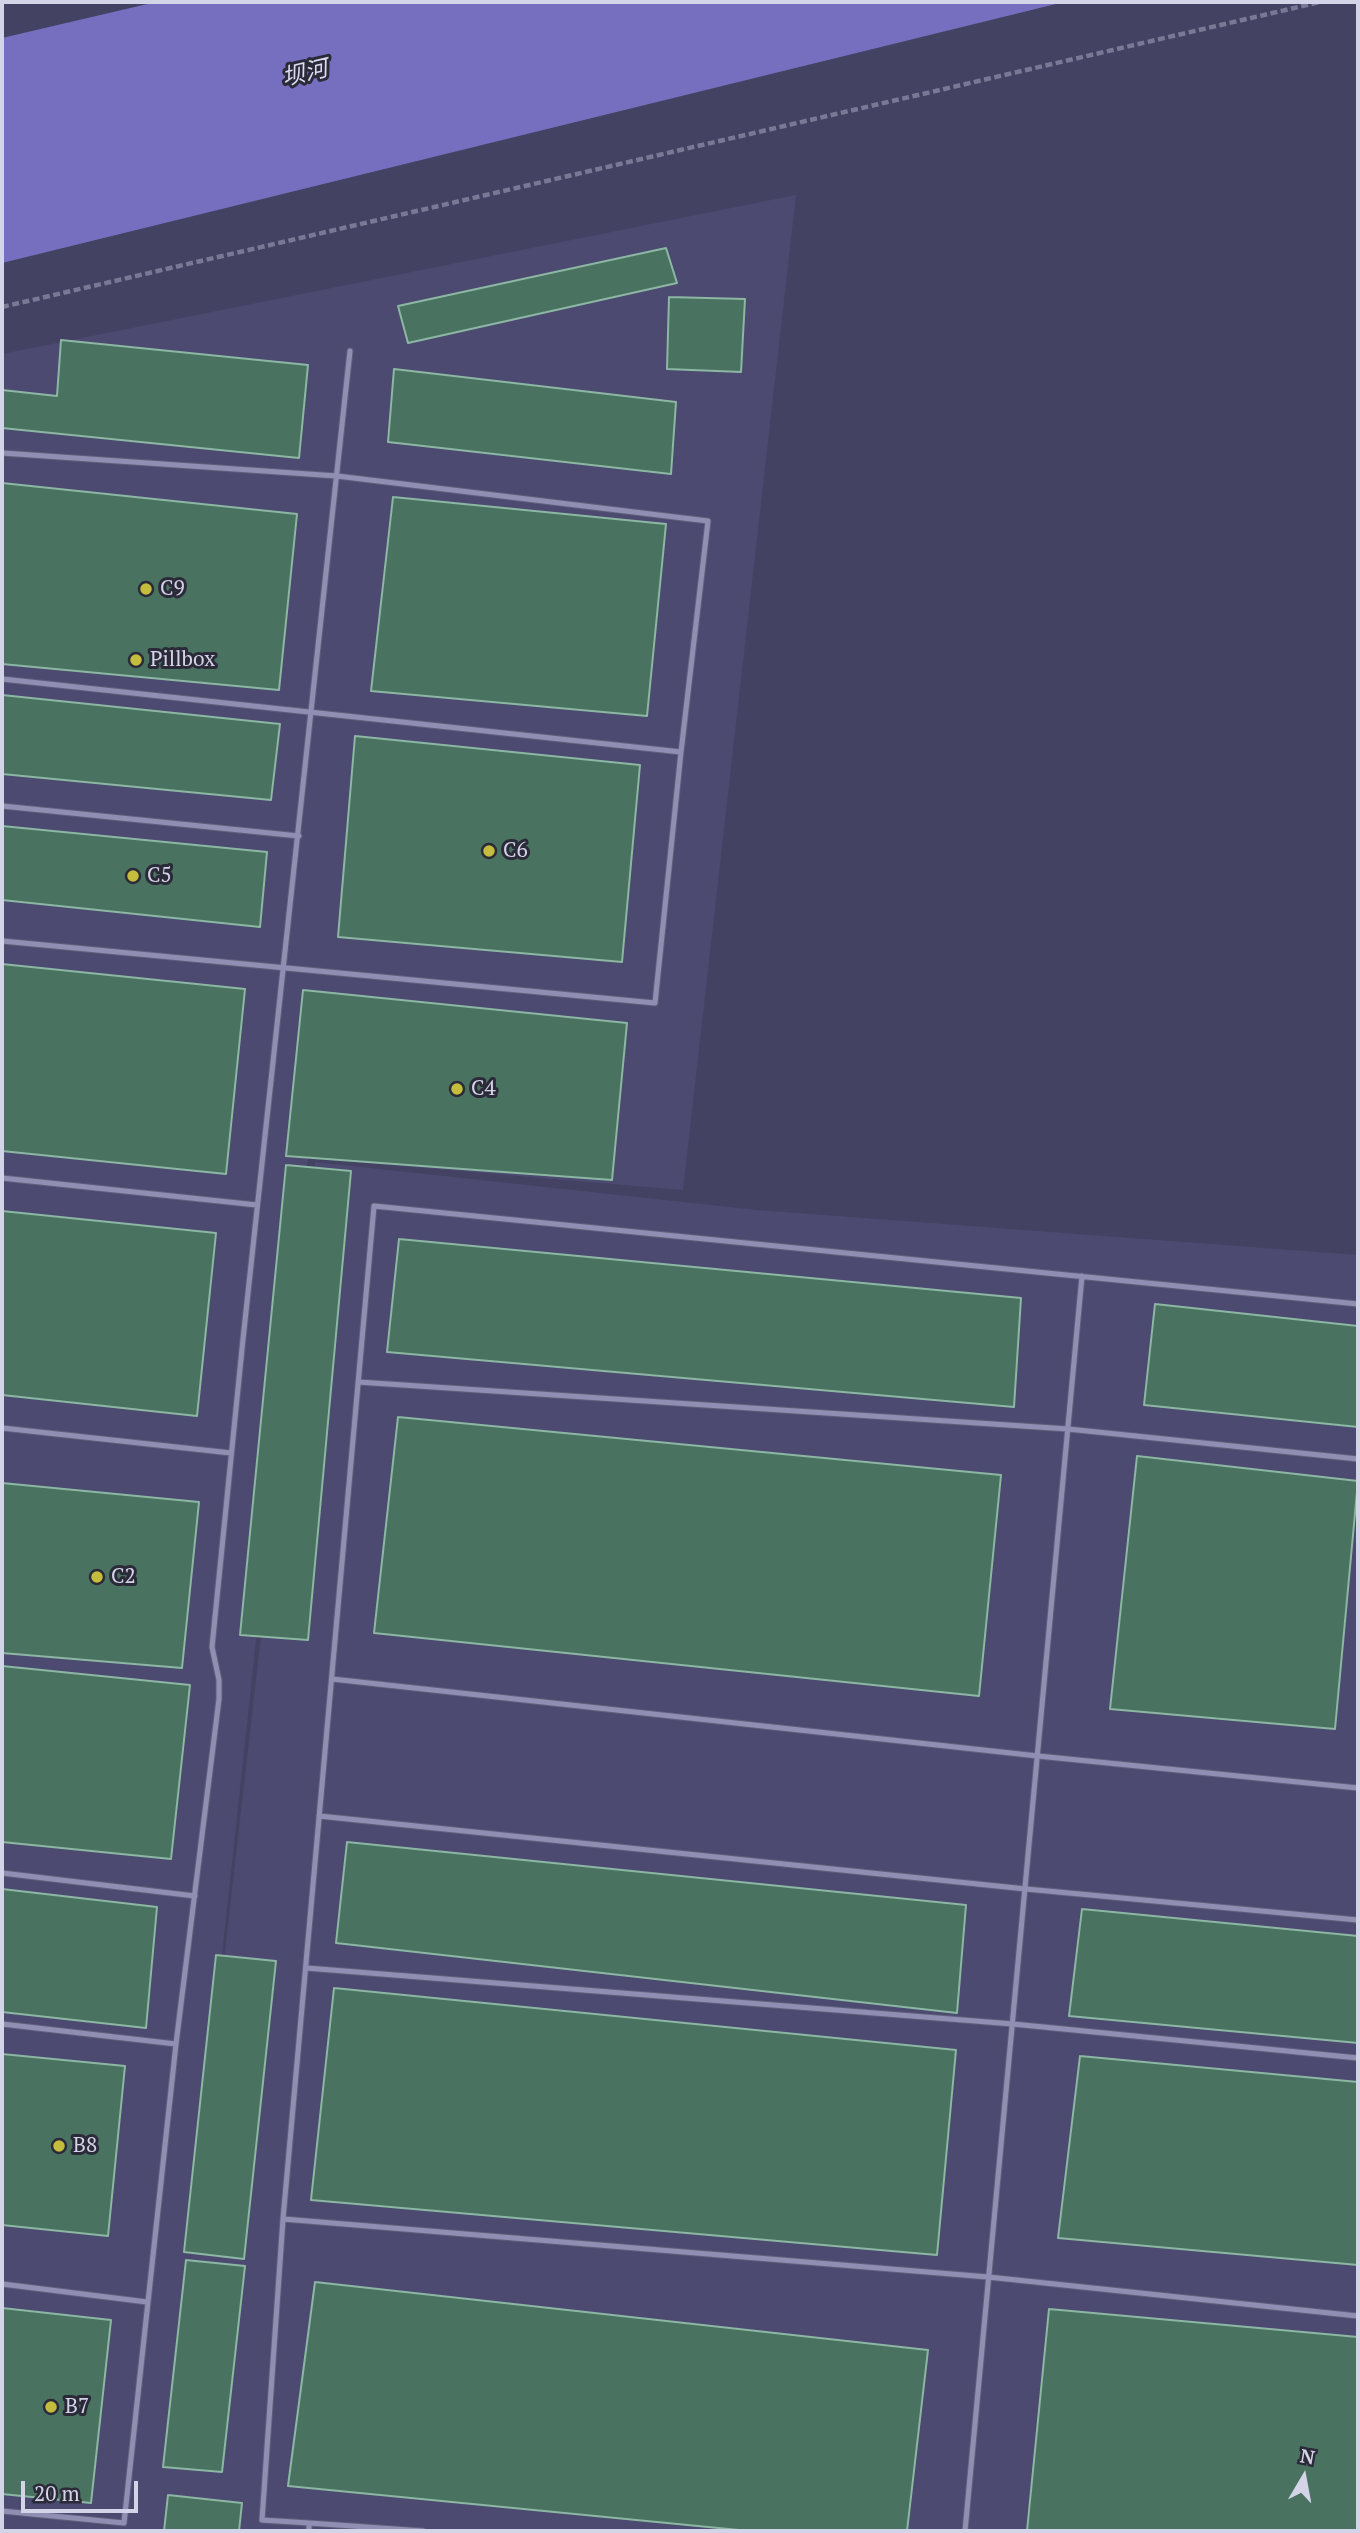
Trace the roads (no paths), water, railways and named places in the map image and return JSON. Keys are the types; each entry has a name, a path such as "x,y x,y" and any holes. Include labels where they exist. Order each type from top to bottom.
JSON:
{"lane":[{"path":"2,2511 124,2523 176,2044 219,1699 219,1680 212,1647 350,351"},
{"path":"2,453 337,476 708,521 655,1003 2,941"},
{"path":"2,679 681,752"},
{"path":"2,806 299,836"},
{"path":"2,1178 257,1205"},
{"path":"424,2531 262,2520 283,2219 374,1206 1358,1304"},
{"path":"965,2531 1082,1276"},
{"path":"358,1382 1068,1429 1358,1459"},
{"path":"2,1428 231,1453"},
{"path":"332,1679 1358,1788"},
{"path":"319,1816 1026,1889 1358,1920"},
{"path":"2,1874 195,1896"},
{"path":"306,1969 1013,2024 1358,2057"},
{"path":"2,2024 176,2044"},
{"path":"283,2219 988,2277 1358,2316"},
{"path":"2,2284 147,2302"},
{"path":"309,2523 309,2531"}],"water":[{"name":"坝河","path":"156,2 1064,2 2,263 2,38"}],"place":[{"name":"C9","path":"146,589"},
{"name":"Pillbox","path":"136,660"},
{"name":"C6","path":"489,851"},
{"name":"C5","path":"133,876"},
{"name":"C4","path":"457,1089"},
{"name":"C2","path":"97,1577"},
{"name":"B8","path":"59,2146"},
{"name":"B7","path":"51,2407"}]}
